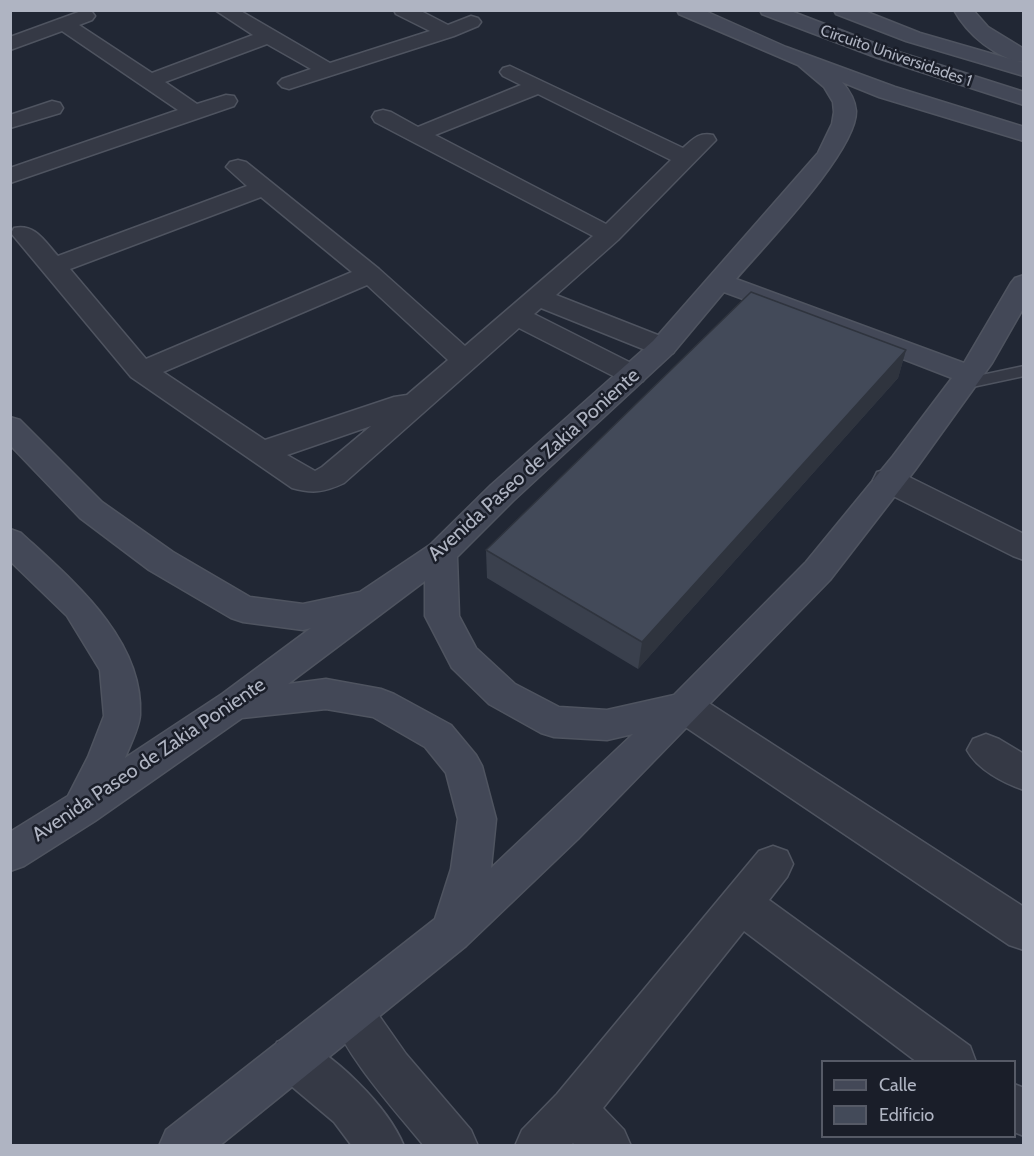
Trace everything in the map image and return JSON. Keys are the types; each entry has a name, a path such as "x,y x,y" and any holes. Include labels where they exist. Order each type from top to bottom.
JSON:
{"street":[{"path":"224,10 327,70"},
{"path":"403,10 447,32"},
{"path":"686,10 805,61 887,92 1023,134"},
{"name":"Circuito Universidades 1","path":"769,10 885,54 1023,99"},
{"name":"Circuito Universidades 1","path":"843,10 913,37 1023,70"},
{"path":"963,10 966,17 985,35 1023,56"},
{"path":"10,44 89,15"},
{"path":"289,83 447,32 471,22"},
{"path":"65,24 195,112"},
{"path":"150,81 269,36"},
{"name":"Avenida Paseo de Zakia Poniente","path":"10,853 81,809 235,704 441,553 663,347 828,156 842,133 847,110 836,85 805,61"},
{"path":"510,72 686,158"},
{"path":"417,135 538,86"},
{"path":"10,176 226,101"},
{"path":"10,122 52,108"},
{"path":"383,117 609,235"},
{"path":"23,233 54,266 141,370 303,480 318,482 333,476 609,235 705,140"},
{"path":"238,167 370,274 464,360"},
{"path":"54,266 263,188"},
{"path":"141,370 370,274"},
{"path":"720,282 846,327 966,379"},
{"path":"182,1146 452,932 564,827 818,571 966,379 1023,284"},
{"path":"538,297 663,347"},
{"path":"516,316 633,375"},
{"path":"263,452 419,399"},
{"path":"10,427 91,510 161,561 243,609 303,617 370,603"},
{"path":"896,472 1023,523"},
{"path":"896,472 1023,548"},
{"path":"10,541 79,607 117,668 122,716 106,760 81,809"},
{"path":"441,553 442,616 464,658 502,694 554,722 607,725 685,707 1023,931"},
{"path":"235,704 326,694 381,704 438,736 463,766 477,819 471,869 452,932"},
{"path":"986,750 1023,774"},
{"path":"538,1146 573,1110 773,864"},
{"path":"741,904 951,1060"},
{"path":"351,1012 390,1070 455,1146"},
{"path":"293,1058 350,1106 381,1146"},
{"path":"573,1110 608,1146"}],"lane":[{"path":"966,379 1023,371"}],"building":[{"path":"751,292 906,350 642,642 486,550"}]}
